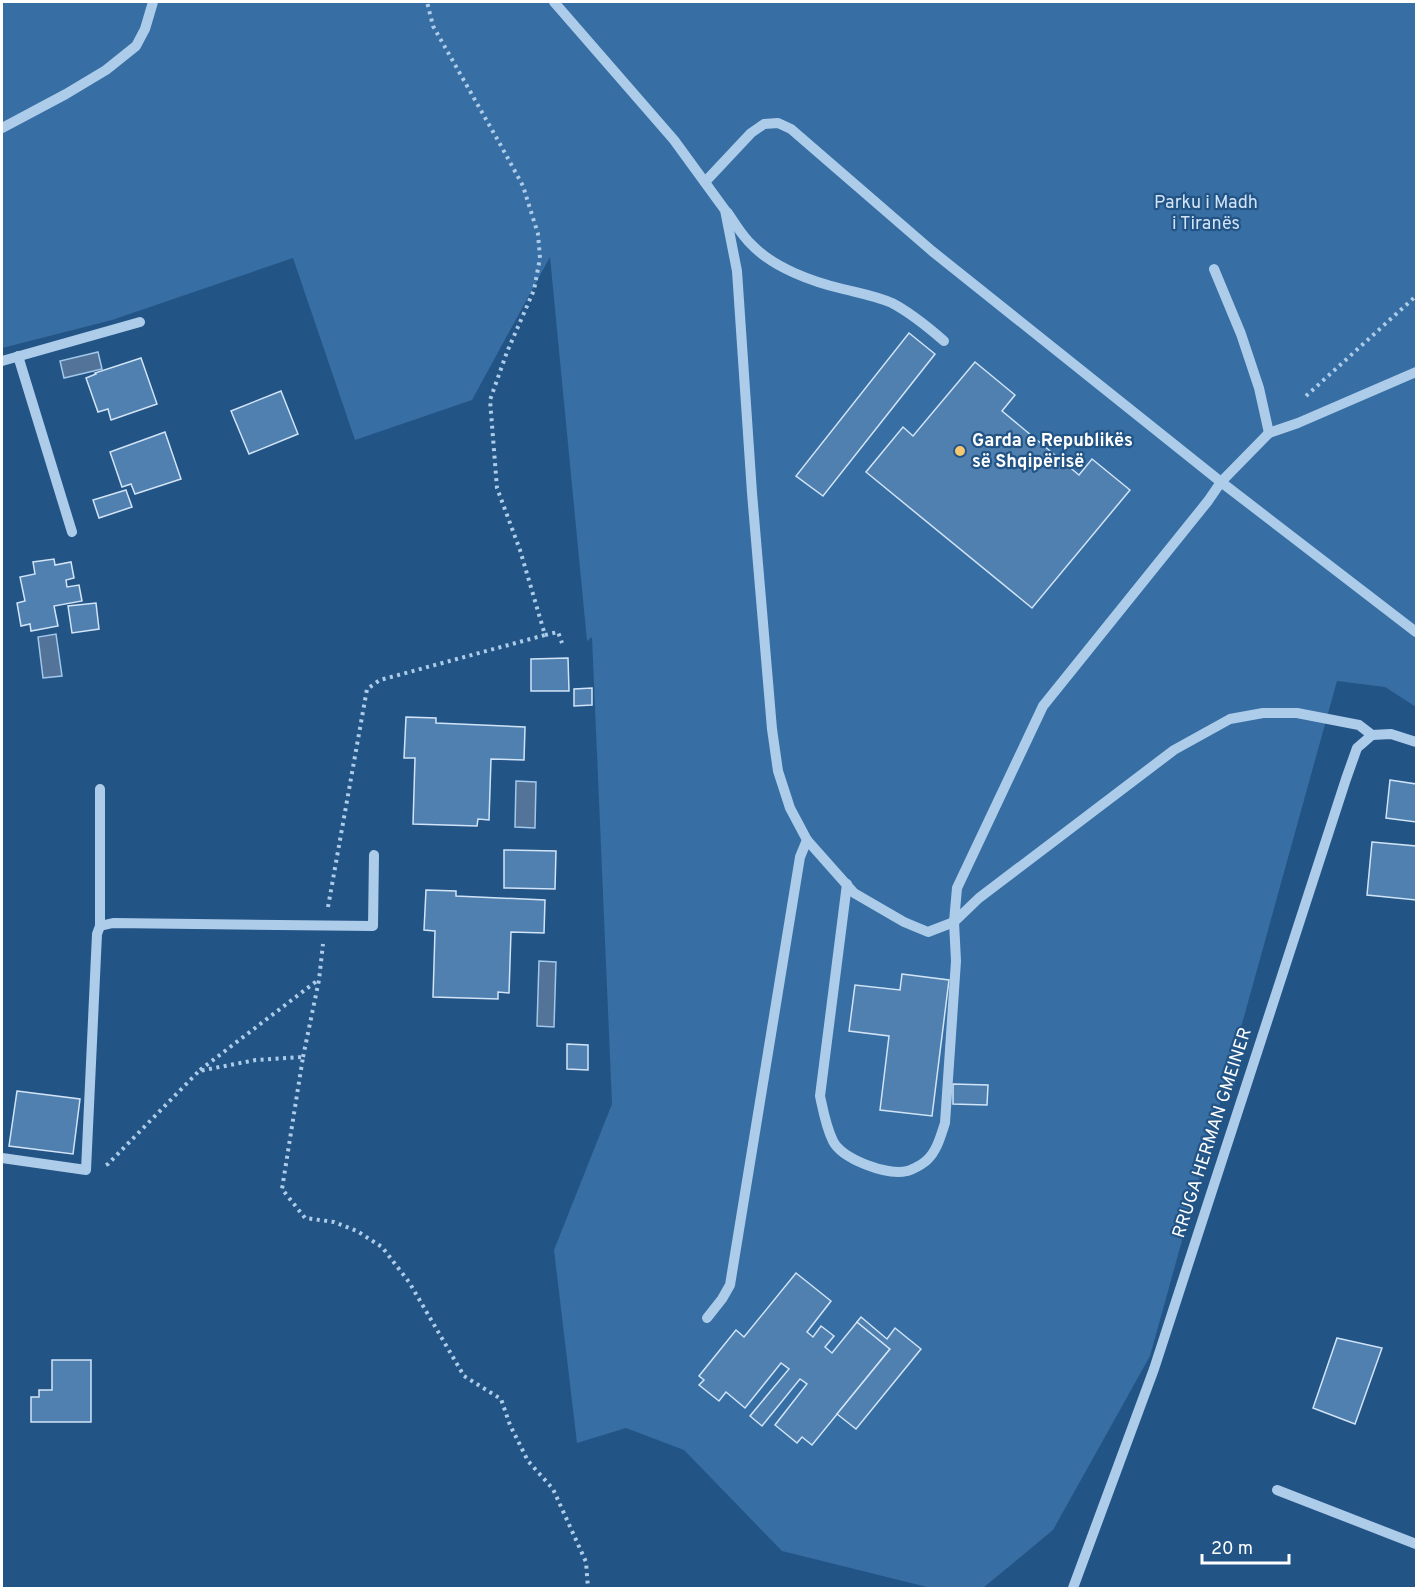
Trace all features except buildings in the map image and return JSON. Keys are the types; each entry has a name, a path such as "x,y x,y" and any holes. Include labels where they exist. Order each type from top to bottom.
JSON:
{"street":[{"path":"2,128 106,70 136,46 145,29 153,2"},
{"path":"554,2 667,131 752,245 771,260 818,282 864,293 892,303 925,324 944,341"},
{"path":"705,182 751,133 764,124 777,123 791,129 932,251 1221,482 1416,632"},
{"path":"725,210 737,271 753,505 777,771 790,808 807,840 854,893 904,922 928,932 954,922 978,898 1174,750 1230,719 1263,713 1297,713 1359,725 1372,735 1391,734 1416,742"},
{"path":"1214,269 1241,334 1259,388 1269,433"},
{"path":"2,361 140,322"},
{"path":"18,356 72,532"},
{"path":"847,884 820,1096 833,1143 849,1156 866,1165 886,1172 908,1172 928,1160 938,1144 945,1123 956,961 954,922 957,888 1043,706 1221,482 1269,433 1298,423 1416,372"},
{"name":"RRUGA HERMAN GMEINER","path":"1072,1588 1154,1370 1346,779 1357,748 1372,735"},
{"path":"2,1158 86,1170 97,934 100,926 100,789"},
{"path":"707,1318 730,1285 800,857 807,840"},
{"path":"100,926 113,923 373,926 374,855"},
{"path":"1277,1490 1416,1544"}],"path":[{"path":"428,2 433,26 523,186 538,234 540,258 534,290 489,400 497,488 520,550 545,635"},
{"path":"1299,402 1416,296"},
{"path":"562,643 558,632 545,635 380,680 367,689 325,925 319,980 303,1057 282,1189 304,1218 334,1222 357,1231 382,1247 409,1282 464,1376 501,1399 510,1425 528,1461 553,1489 586,1562 588,1588"},
{"path":"86,1170 108,1164 199,1071 319,980"},
{"path":"199,1071 256,1060 303,1057"}],"green space":[{"name":"Parku i Madh i Tiranës","path":"2,2 1416,2 1416,707 1385,687 1337,681 1150,1356 1053,1530 983,1588 931,1588 782,1551 684,1450 626,1428 577,1443 554,1250 612,1104 592,637 587,641 550,257 472,400 355,440 293,258 112,320 2,348"}],"shaded area":[{"path":"98,352 102,369 64,378 60,361"},
{"path":"56,634 62,676 43,678 38,637"},
{"path":"516,781 536,782 535,828 515,827"},
{"path":"539,961 556,962 554,1027 537,1026"}],"place":[{"name":"Garda e Republikës së Shqipërisë","path":"960,451"}]}
